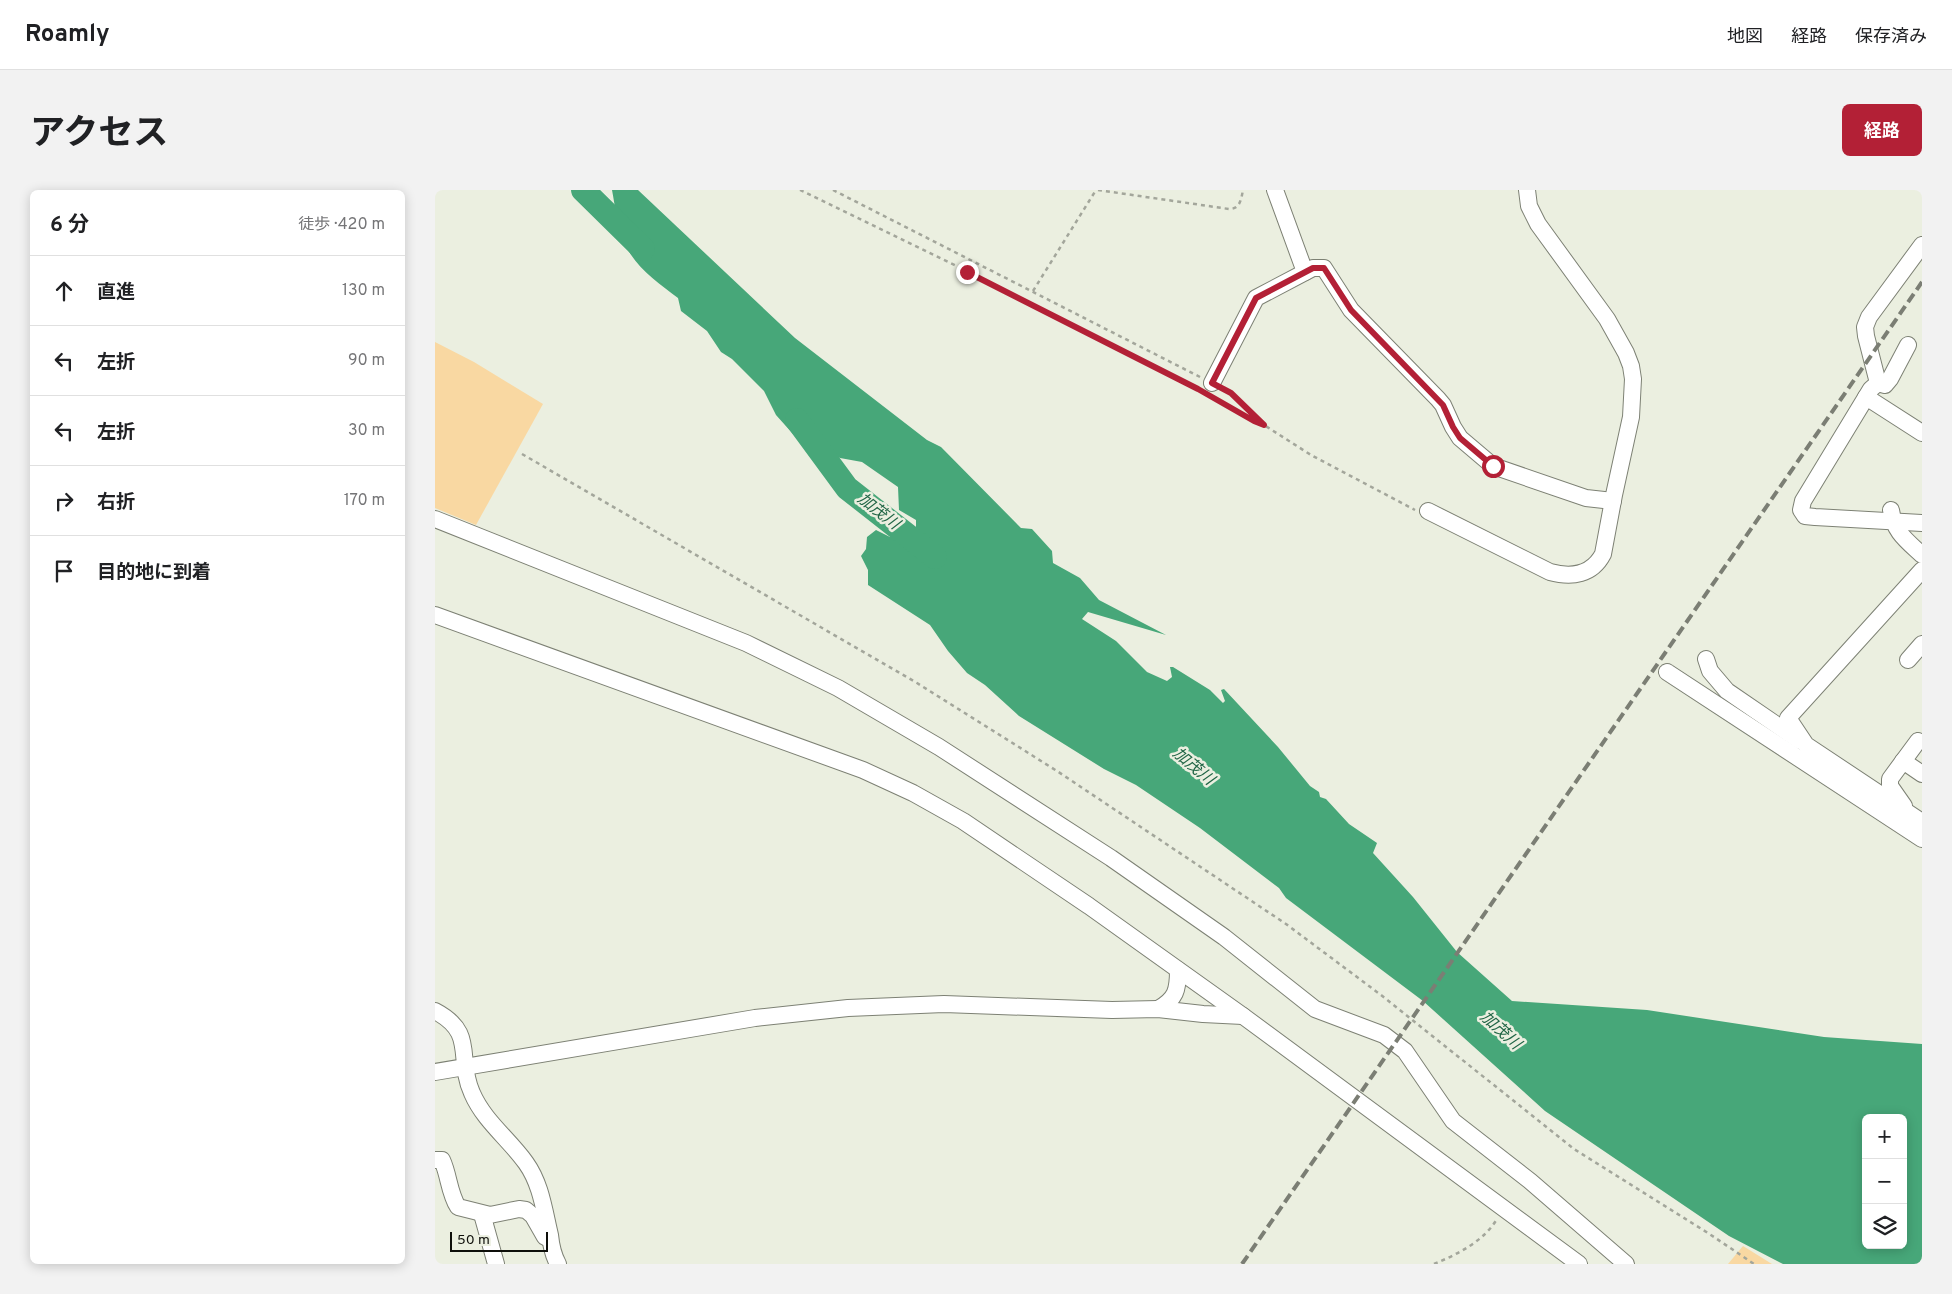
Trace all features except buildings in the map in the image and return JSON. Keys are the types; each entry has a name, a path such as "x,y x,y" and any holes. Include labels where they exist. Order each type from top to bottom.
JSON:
{"street":[{"path":"1275,190 1305,272"},
{"path":"1428,511 1550,572 1561,575 1572,576 1583,573 1599,563 1603,554 1631,417 1633,379 1631,366 1607,319 1536,220 1529,206 1527,190"},
{"path":"1879,383 1865,326 1869,317 1922,246"},
{"path":"1212,383 1256,298 1305,272 1319,268 1327,271 1351,310 1443,405 1460,438 1487,462 1501,469 1578,495 1596,500 1613,501"},
{"path":"1879,383 1885,385 1890,380 1909,345"},
{"path":"1879,383 1866,397 1803,501 1801,510 1805,516 1892,516 1922,524"},
{"path":"1866,397 1922,433"},
{"path":"1892,516 1899,533 1922,555"},
{"path":"435,519 782,659 838,688 939,746 1111,858 1224,937 1315,1009 1384,1035 1405,1051 1453,1121 1529,1181 1626,1264"},
{"path":"1806,745 1788,718 1922,570"},
{"path":"435,615 863,770 913,793 963,821 1089,906 1243,1016 1579,1264"},
{"path":"1706,658 1710,671 1727,692 1916,818"},
{"path":"1667,672 1922,839"},
{"path":"1916,818 1890,786 1890,779 1918,741"},
{"path":"1903,761 1922,774"},
{"path":"1158,1009 1174,997 1178,970"},
{"path":"435,1072 755,1018 849,1008 944,1004 1111,1010 1158,1009 1243,1016"},
{"path":"435,1011 452,1023 459,1031 464,1049 465,1067 472,1093 479,1106 526,1164 538,1183 554,1257"},
{"path":"435,1160 442,1160 447,1172 453,1199 459,1207 490,1215 519,1209 526,1210 533,1216 554,1257"},
{"path":"482,1214 496,1264"}],"path":[{"path":"799,190 975,276 1198,389 1264,425 1311,455 1367,485 1420,512 1428,511"},
{"path":"833,190 1231,393 1264,425"},
{"path":"1033,291 1097,190 1229,209 1235,209 1239,206 1243,190"},
{"path":"522,454 917,684 1057,772 1286,924 1381,995 1574,1149 1754,1264"},
{"path":"1434,1264 1464,1249 1485,1235 1491,1230 1504,1208"}],"shaded area":[{"path":"435,342 474,362 543,404 476,525 435,508"},
{"path":"1743,1246 1772,1264 1728,1264"}],"water":[{"path":"612,190 638,190 795,338 927,440 941,447 1021,528 1032,529 1052,551 1053,563 1080,578 1099,600 1166,635 1088,612 1082,619 1116,641 1147,672 1167,681 1172,677 1170,667 1173,667 1210,690 1223,703 1225,701 1221,690 1224,689 1278,747 1310,786 1319,792 1320,797 1326,799 1349,824 1377,843 1373,853 1413,897 1457,952 1512,1001 1647,1010 1824,1037 1922,1044 1922,1264 1783,1264 1729,1236 1545,1111 1423,1001 1286,898 1279,888 1200,828 1136,785 1104,769 1019,716 985,685 967,673 948,651 930,625 868,585 868,570 861,556 866,549 867,537 876,530 890,537 893,532 904,541 916,532 916,520 899,510 898,487 862,462 840,458 793,434 776,415 764,391 732,359 721,352 707,331 681,311 678,298 646,272 632,257 621,233"}],"waterway":[{"name":"加茂川","path":"583,190 643,249"},
{"name":"加茂川","path":"797,420 847,488 935,557"}],"railway":[{"path":"1242,1264 1922,282"}],"route":[{"path":"967,272 1198,389 1264,425 1231,393 1212,383 1256,298 1260,294 1313,268 1324,268 1351,310 1443,405 1460,438 1493,466"}]}
